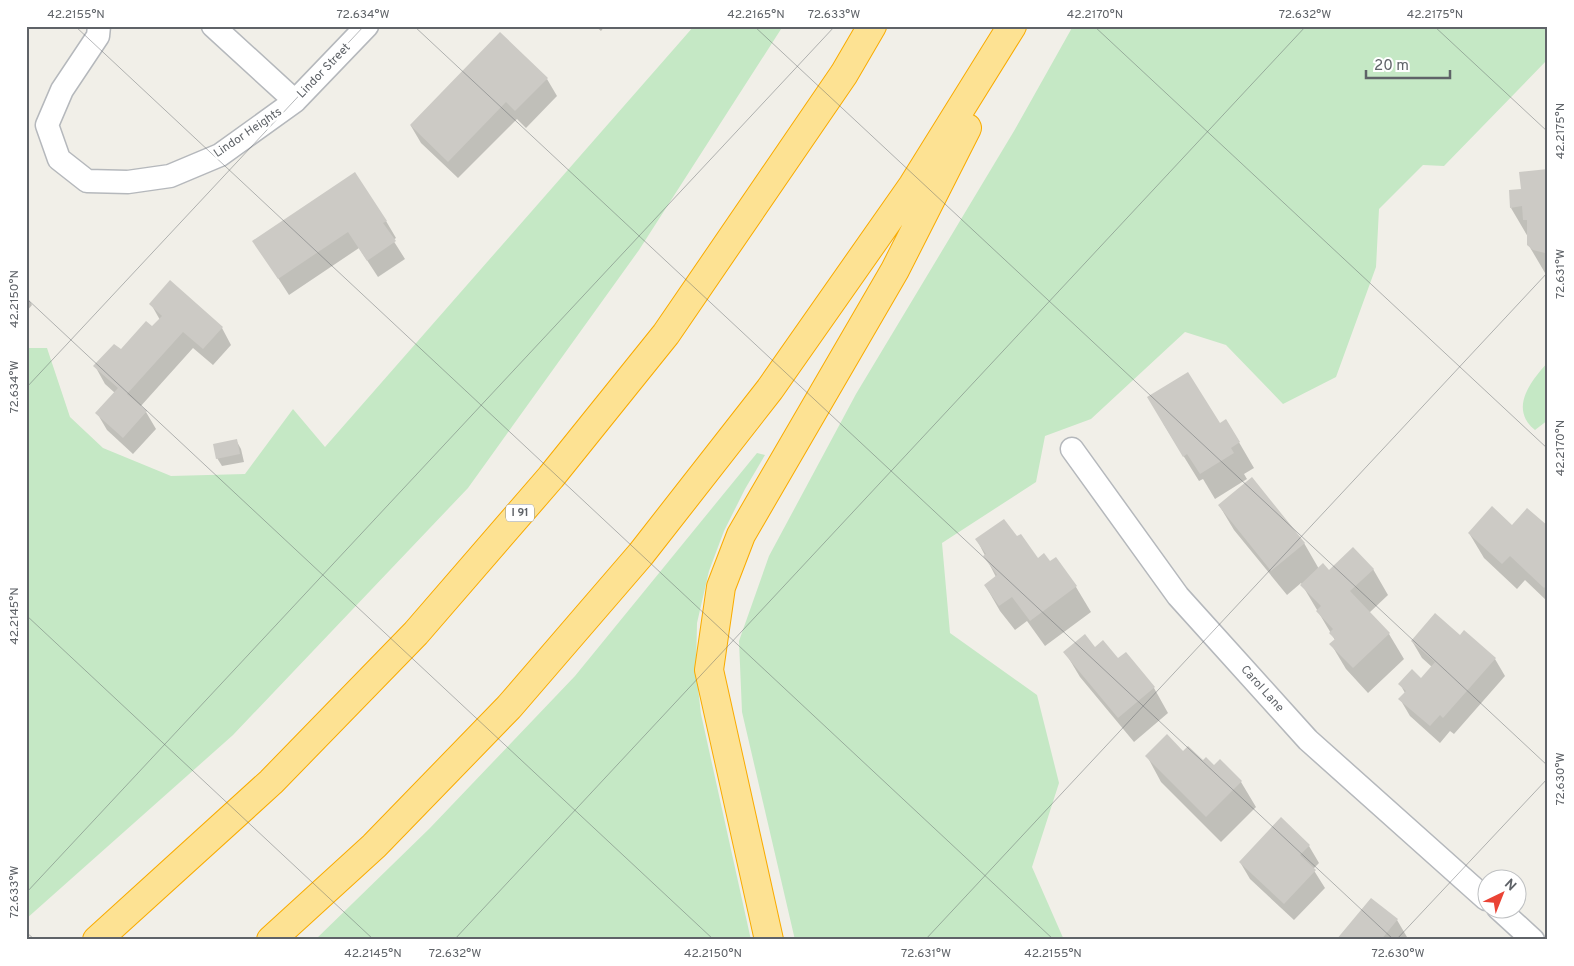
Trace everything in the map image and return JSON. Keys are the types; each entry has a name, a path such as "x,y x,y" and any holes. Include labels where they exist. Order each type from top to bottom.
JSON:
{"highway":[{"path":"844,74 866,26"},
{"name":"I 91","path":"97,940 278,775 416,633 544,484 666,334 844,74 872,26"},
{"path":"271,940 374,846 509,708 641,554 776,380 913,185 1012,26"},
{"path":"769,940 709,670 721,587 742,535 895,270 1019,26"}],"street":[{"name":"Lindor Heights","path":"99,26 98,36 62,90 47,125 58,159 87,181 128,182 170,176 220,155 295,101"},
{"name":"Lindor Street","path":"213,26 295,101 367,26"},
{"name":"Carol Lane","path":"1072,449 1178,596 1308,740 1476,890"},
{"path":"1509,918 1533,940"}],"green space":[{"path":"694,26 783,26 639,250 468,488 233,735 26,919 26,348 47,348 70,417 103,448 171,476 245,474 293,409 325,447"},
{"path":"1073,26 1548,26 1548,59 1444,166 1423,165 1379,209 1376,267 1336,377 1283,404 1226,345 1185,332 1091,419 1045,436 1036,482 942,543 950,633 1037,695 1059,783 1032,867 1064,940 795,940 742,712 739,641 769,556 856,394 1014,131"},
{"path":"1548,362 1548,420 1535,430 1527,422 1523,413 1523,404 1525,394 1535,377"},
{"path":"757,453 765,455 724,531 709,571 697,623 696,671 701,714 751,940 315,940 430,828 575,676"}],"building":[{"path":"500,32 548,78 515,111 506,102 448,162 410,125"},
{"path":"1548,169 1548,252 1545,253 1533,250 1527,245 1527,220 1523,220 1522,206 1510,208 1509,190 1521,189 1519,172"},
{"path":"355,172 387,221 383,223 396,241 367,261 348,232 278,279 252,241"},
{"path":"170,280 223,327 203,349 183,332 127,394 147,411 123,438 95,413 118,388 93,366 114,344 121,349 146,321 152,326 162,316 149,304"},
{"path":"1188,372 1220,423 1226,419 1240,442 1231,448 1234,453 1200,474 1187,454 1183,457 1147,397"},
{"path":"237,439 240,454 216,459 213,444"},
{"path":"1252,477 1305,543 1271,571 1218,505"},
{"path":"1492,506 1512,525 1527,508 1548,526 1548,584 1544,588 1510,556 1502,564 1468,533"},
{"path":"1004,519 1017,536 1021,534 1038,558 1044,553 1050,561 1056,557 1077,586 1030,621 1012,597 999,606 984,585 997,575 983,556 986,554 975,539"},
{"path":"1353,547 1374,569 1350,591 1390,633 1353,668 1329,644 1335,639 1329,633 1333,629 1316,611 1321,606 1300,585 1323,563 1329,570"},
{"path":"1435,613 1460,635 1464,630 1496,658 1443,718 1440,715 1430,726 1398,699 1406,691 1398,684 1412,669 1421,678 1435,662 1411,641"},
{"path":"1085,634 1095,647 1103,640 1118,658 1126,652 1155,687 1118,718 1063,652"},
{"path":"1167,734 1183,751 1188,746 1203,760 1206,757 1214,765 1220,759 1242,781 1206,817 1145,756"},
{"path":"1281,817 1310,845 1300,855 1316,870 1284,904 1239,862"},
{"path":"1371,898 1398,919 1381,940 1336,940"}]}
